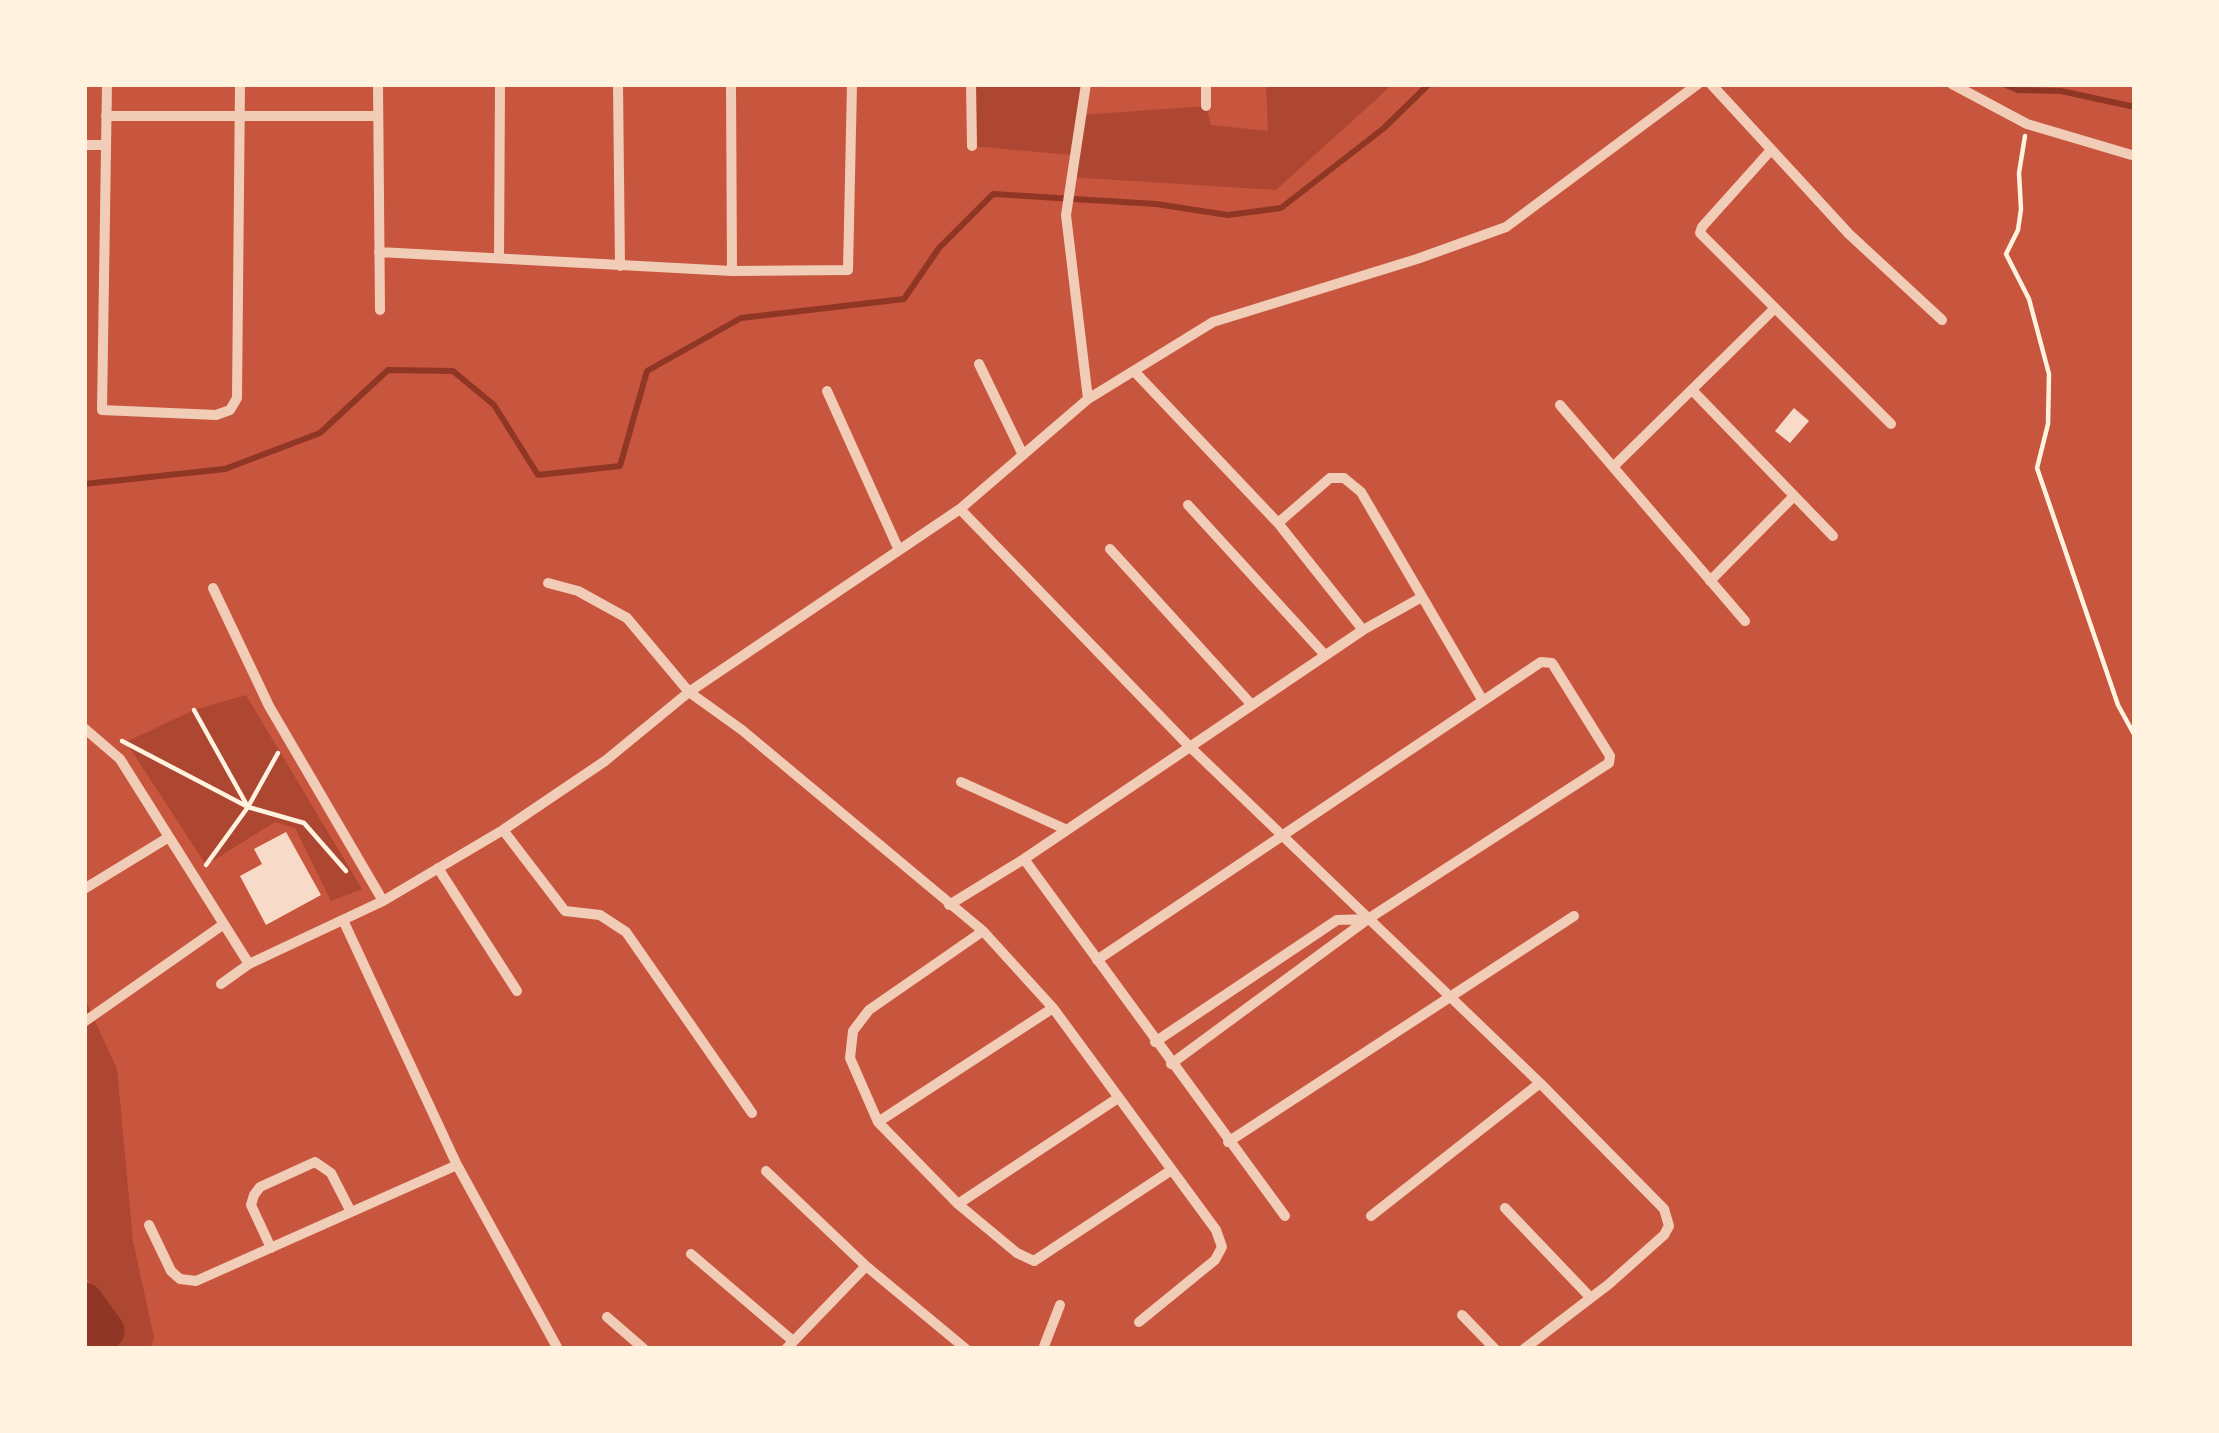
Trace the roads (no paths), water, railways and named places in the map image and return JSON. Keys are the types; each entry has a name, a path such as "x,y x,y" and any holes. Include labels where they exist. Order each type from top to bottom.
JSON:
{"street":[{"path":"106,84 102,410 216,415 230,410 236,398 240,84"},
{"path":"377,84 380,310"},
{"path":"499,258 500,84"},
{"path":"618,84 620,266"},
{"path":"731,84 732,271"},
{"path":"379,252 732,271 848,270 852,84"},
{"path":"971,84 972,146"},
{"path":"1086,84 1066,215 1088,399"},
{"path":"1206,84 1206,106"},
{"path":"221,984 249,964 383,901 503,830 605,761 688,692 960,509 1088,399 1213,322 1417,259 1506,226 1698,84"},
{"path":"1711,84 1856,241 1942,320"},
{"path":"1952,84 2027,124 2135,156"},
{"path":"106,116 377,116"},
{"path":"84,145 106,145"},
{"path":"1771,150 1700,233 1891,424"},
{"path":"1613,467 1774,309"},
{"path":"980,364 1023,455"},
{"path":"1134,371 1278,523 1363,630"},
{"path":"827,391 898,548"},
{"path":"1693,391 1833,536"},
{"path":"1560,405 1745,621"},
{"path":"1278,523 1330,478 1344,478 1361,492 1483,701"},
{"path":"1710,580 1793,497"},
{"path":"1188,505 1325,655"},
{"path":"960,509 1187,745 1540,1083 1664,1209 1669,1226 1664,1235 1524,1349"},
{"path":"1110,549 1252,705"},
{"path":"548,583 578,591 627,618 688,692 742,730 983,931 1054,1008 1216,1230 1222,1247 1215,1260 1139,1322"},
{"path":"213,588 287,737 383,901"},
{"path":"949,904 1024,859 1363,630 1422,597"},
{"path":"1097,960 1483,701 1546,660 1552,663 1610,763 1368,919 1171,1064"},
{"path":"88,731 120,759 249,964"},
{"path":"961,782 1065,829"},
{"path":"503,830 565,910 601,915 626,932 752,1113"},
{"path":"84,889 169,837"},
{"path":"1024,859 1285,1216"},
{"path":"438,868 517,991"},
{"path":"1228,1142 1574,916"},
{"path":"1155,1042 1336,920 1368,919"},
{"path":"343,920 457,1165 558,1349"},
{"path":"84,1022 224,924"},
{"path":"983,931 869,1010 853,1031 850,1058 878,1122 958,1204 1017,1253 1034,1261 1170,1171"},
{"path":"878,1122 1054,1008"},
{"path":"1371,1216 1540,1083"},
{"path":"958,1204 1118,1098"},
{"path":"271,1248 251,1205 260,1187 316,1162 331,1173 351,1212"},
{"path":"149,1225 171,1271 180,1279 196,1281 457,1165"},
{"path":"766,1171 866,1266 966,1349"},
{"path":"1505,1208 1589,1296"},
{"path":"691,1253 789,1345 866,1266"},
{"path":"1043,1349 1060,1305"},
{"path":"1462,1315 1495,1349"},
{"path":"607,1317 644,1349"}],"waterway":[{"path":"84,484 225,469 320,433 388,370 453,371 494,405 538,475 620,466 647,371 741,318 904,299 939,248 993,194 1156,204 1228,215 1281,208 1384,128 1429,84"},
{"path":"2004,84 2135,107"},
{"path":"84,1302 105,1331 87,1349"}]}
